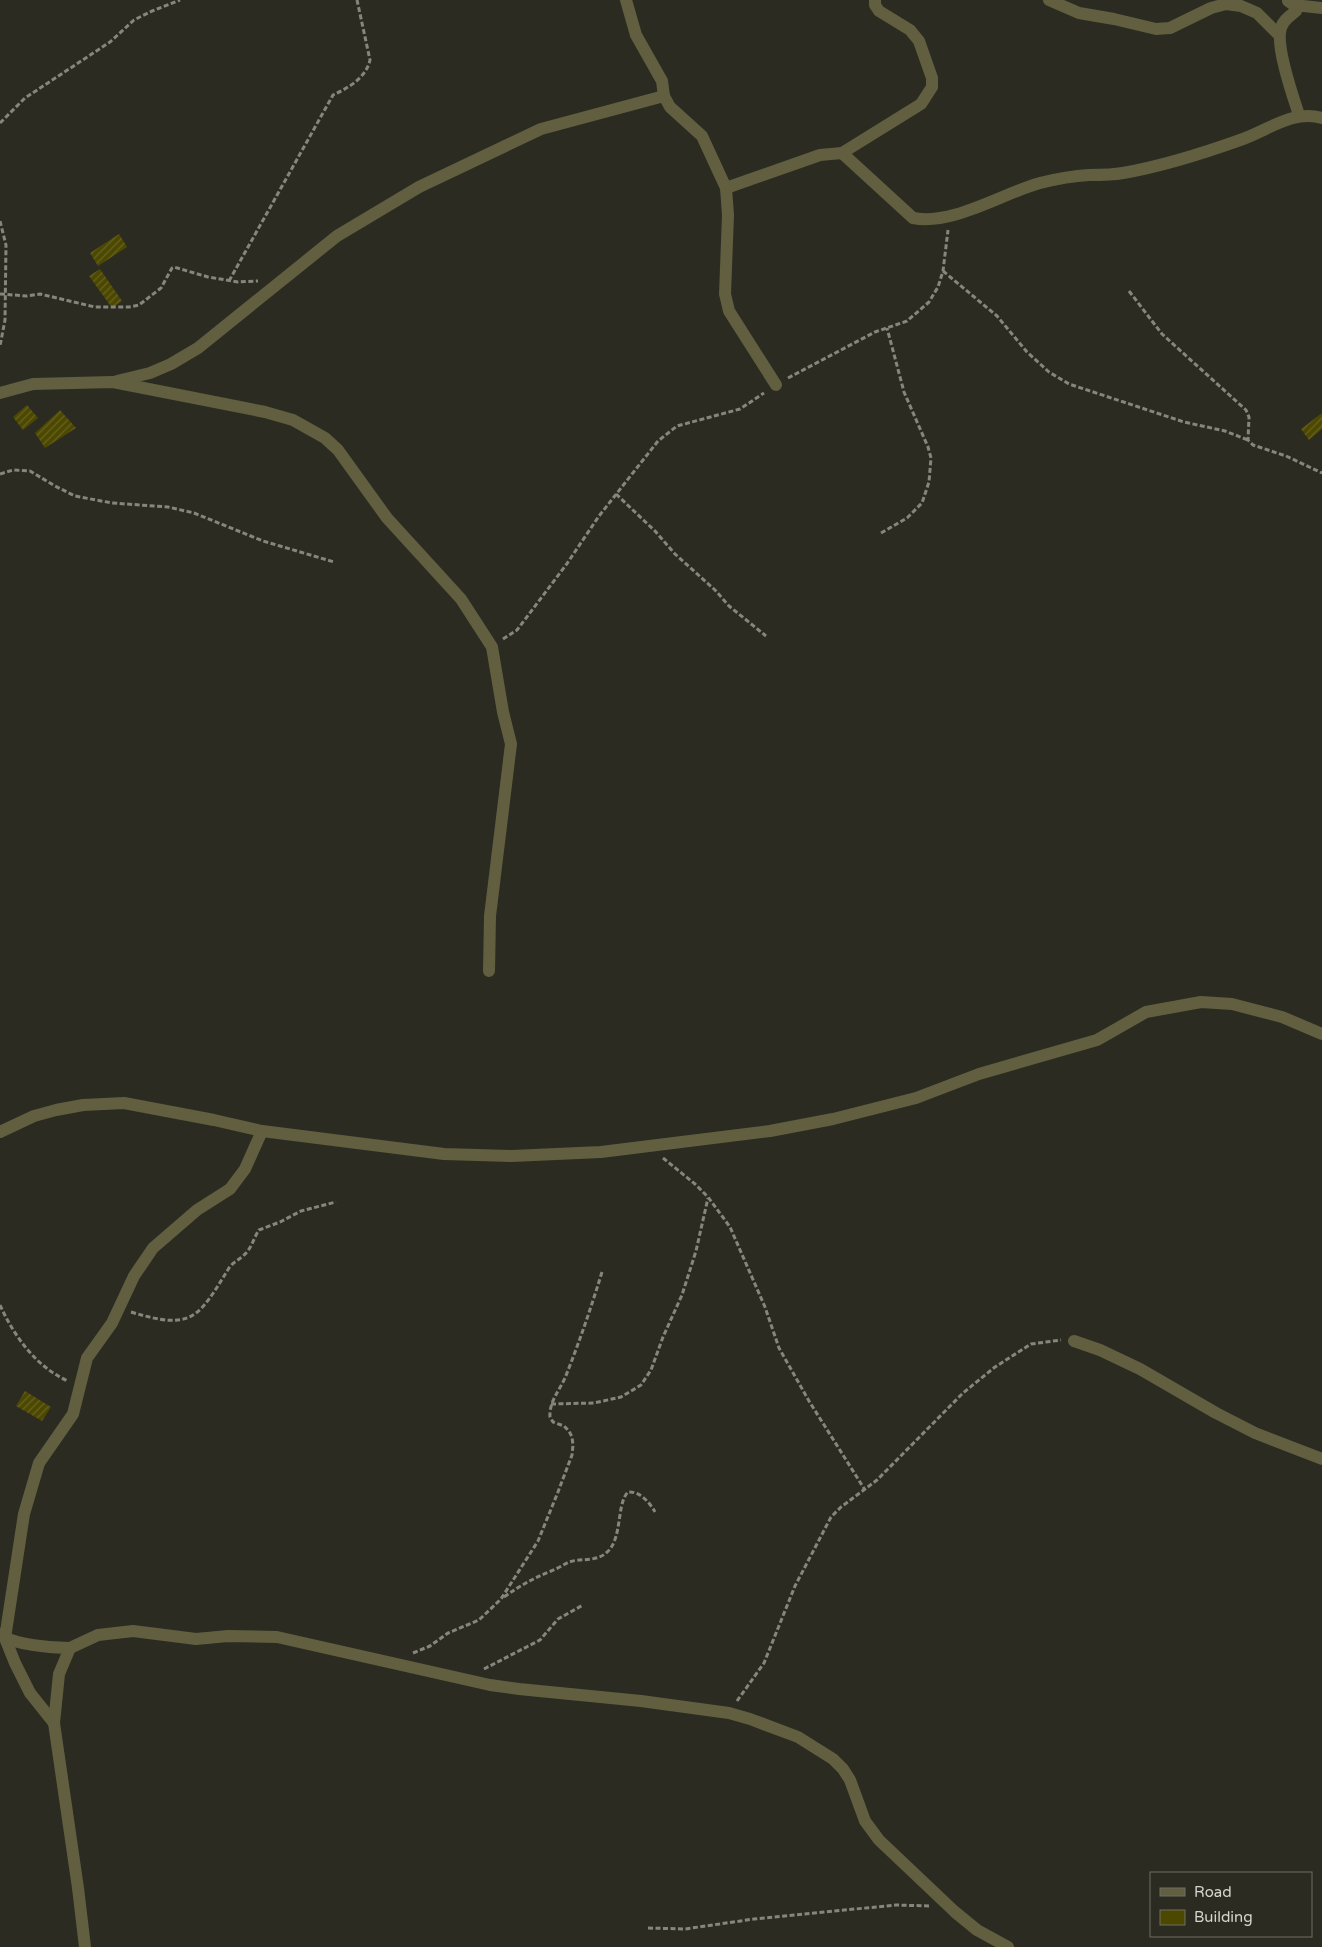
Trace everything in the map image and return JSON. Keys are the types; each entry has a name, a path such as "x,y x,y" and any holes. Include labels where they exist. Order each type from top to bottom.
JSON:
{"street":[{"path":"626,0 636,35 662,81 664,96 670,107 702,136 726,188 728,215 725,294 729,311 776,385"},
{"path":"726,188 820,155 842,153 921,104 932,90 932,78 919,41 910,30 879,11 875,5 876,0"},
{"path":"1049,0 1079,13 1156,29 1170,28 1211,8 1226,4 1241,6 1257,13 1279,35"},
{"path":"1290,2 1296,11 1284,21 1279,35 1284,64 1298,115"},
{"path":"1290,2 1322,8"},
{"path":"0,393 33,384 113,382 150,373 172,364 198,348 337,236 419,187 541,129 664,96"},
{"path":"842,153 913,218 949,216 976,208 1038,183 1071,177 1120,174 1176,162 1256,134 1298,115 1322,118"},
{"path":"113,382 265,412 293,420 325,438 338,450 387,518 461,599 492,646 503,712 511,744 490,916 489,971"},
{"path":"0,1132 34,1116 56,1110 83,1105 124,1103 262,1131 444,1154 512,1156 601,1152 770,1131 833,1119 916,1098 979,1074 1097,1040 1146,1012 1201,1002 1232,1004 1282,1017 1322,1034"},
{"path":"54,1723 30,1692 3,1636 24,1514 39,1463 73,1414 87,1358 106,1332 134,1276 153,1248 197,1210 230,1189 245,1169 262,1131"},
{"path":"1074,1341 1100,1350 1140,1369 1216,1413 1248,1429 1322,1459"},
{"path":"3,1636 27,1643 70,1648 98,1635 132,1631 196,1639 228,1636 277,1637 441,1675 460,1677 518,1690 616,1698 729,1713 750,1719 798,1737 833,1759 844,1769 850,1780 860,1810 872,1832 944,1902 977,1930 1008,1947"},
{"path":"70,1648 59,1674 54,1723 85,1947"}],"path":[{"path":"0,123 25,98 110,42 134,20 180,0"},
{"path":"229,280 333,95 349,87 369,68 370,60 357,0"},
{"path":"492,646 517,630 616,494 665,434 677,426 740,409 776,385 875,332 907,321 928,302 938,287 944,271 949,216"},
{"path":"0,221 6,245 2,294 5,320 0,346"},
{"path":"2,294 40,294 95,306 129,307 139,304 161,288 174,267 208,277 238,282 285,279"},
{"path":"944,271 996,316 1027,352 1048,372 1069,384 1184,422 1225,431 1248,440 1253,445 1286,456 1322,473"},
{"path":"1129,290 1162,334 1246,410 1249,418 1248,440"},
{"path":"881,533 907,518 922,503 929,482 931,458 904,392 887,328"},
{"path":"0,474 13,470 30,471 75,496 112,503 168,507 194,513 263,541 334,562"},
{"path":"616,494 655,531 675,554 715,590 729,606 766,636"},
{"path":"646,1146 678,1169 708,1197 722,1214 734,1236 765,1307 779,1348 864,1490"},
{"path":"551,1404 594,1403 621,1397 640,1385 651,1370 663,1337 682,1295 696,1251 708,1197"},
{"path":"119,1308 164,1320 181,1320 190,1317 205,1306 230,1267 250,1248 258,1230 301,1212 336,1202"},
{"path":"501,1599 538,1541 572,1454 572,1437 564,1426 553,1422 550,1417 551,1404 564,1380 587,1321 602,1272"},
{"path":"0,1305 20,1341 40,1364 61,1378 81,1387"},
{"path":"729,1713 764,1663 795,1586 831,1517 841,1507 877,1480 963,1393 1009,1357 1031,1344 1056,1340 1074,1341"},
{"path":"389,1662 430,1646 448,1633 479,1620 501,1599 540,1575 570,1562 592,1559 607,1553 614,1542 624,1500 628,1492 632,1492 645,1499 655,1512"},
{"path":"460,1677 488,1667 540,1640 558,1619 583,1605"},
{"path":"648,1928 685,1929 754,1919 896,1905 947,1906 944,1902"}],"building":[{"path":"119,234 127,247 98,266 90,253"},
{"path":"100,269 122,301 112,308 89,276"},
{"path":"27,405 38,418 23,430 13,417"},
{"path":"60,410 76,428 45,448 35,433"},
{"path":"1322,413 1322,429 1309,440 1301,429"},
{"path":"25,1391 51,1407 42,1421 16,1406"}]}
